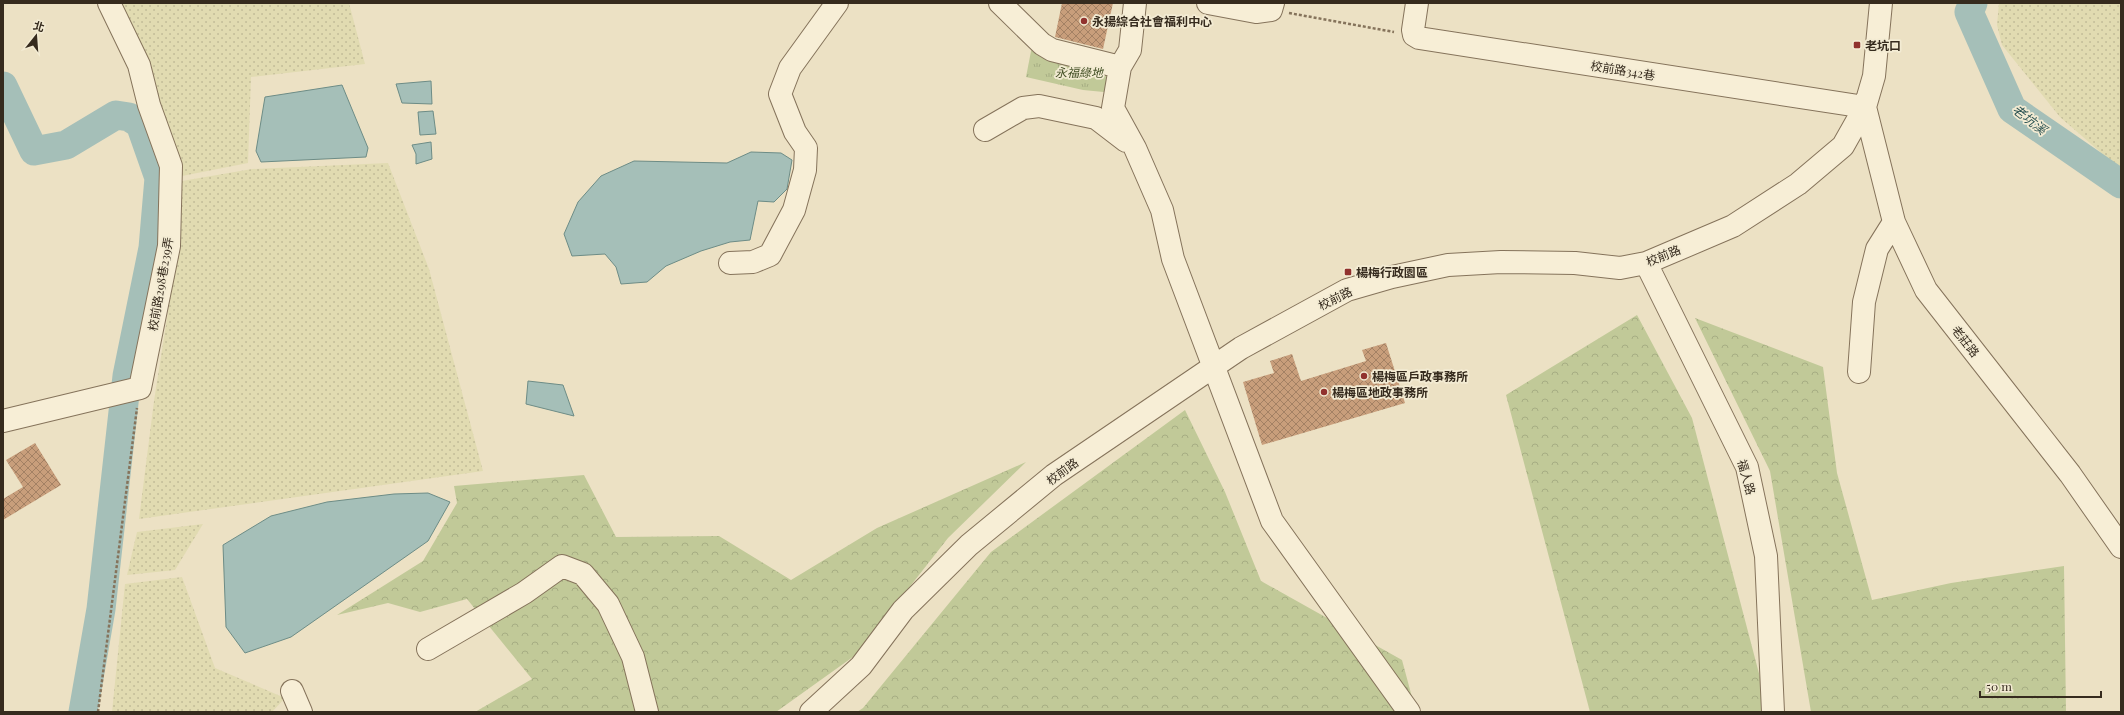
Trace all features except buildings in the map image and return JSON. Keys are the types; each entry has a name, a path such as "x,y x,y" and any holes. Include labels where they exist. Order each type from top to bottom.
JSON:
{"street":[{"name":"校前路298巷239弄","path":"109,3 139,65 149,105 171,166 169,246 140,388"},
{"path":"730,262 753,262 770,255 794,210 806,170 806,148 795,132 780,94 790,68 837,3"},
{"path":"1000,3 1042,44 1052,50 1120,67"},
{"path":"1135,3 1130,50 1120,67 1113,108 1134,148 1162,210 1173,258 1272,521 1409,712"},
{"path":"1208,3 1256,12 1272,6"},
{"path":"1414,35 1413,30 1417,3"},
{"name":"校前路","path":"811,712 861,666 903,610 969,545 1054,475 1241,348 1347,290 1392,277 1448,266 1500,262 1575,263 1620,268 1646,263 1733,226 1798,184 1843,146 1865,107 1874,76 1880,3"},
{"name":"校前路342巷","path":"1414,35 1419,38 1865,107"},
{"path":"985,130 1022,108 1040,106 1096,118 1134,148"},
{"name":"老莊路","path":"1865,107 1894,222 1926,290 2070,474 2121,547"},
{"path":"1859,372 1864,302 1877,249 1894,222"},
{"name":"福人路","path":"1646,263 1747,467 1766,556 1773,712"},
{"path":"3,421 140,388"},
{"path":"428,649 524,593 562,566 583,574 608,604 632,657 647,712"},
{"path":"292,691 301,712"}],"path":[{"path":"1272,6 1414,35"},
{"path":"98,712 140,388"}],"shaded area":[{"path":"121,3 349,3 365,64 251,77 248,163 182,176 148,65"},
{"path":"1999,3 2121,3 2121,170 2060,117 2002,45 1997,25"},
{"path":"388,163 429,269 483,471 139,519 154,401 181,229 182,181 252,169"},
{"path":"203,524 175,570 127,575 137,532"},
{"path":"182,577 215,668 285,698 272,712 112,712 125,584"}],"green space":[{"name":"永福綠地","path":"1033,41 1106,60 1114,93 1083,90 1026,77"},
{"path":"1637,315 1692,418 1762,685 1761,712 1590,712 1506,395"},
{"path":"1695,318 1823,367 1837,473 1872,600 1951,583 2064,566 2066,712 1811,712 1770,471"},
{"path":"1185,410 1225,492 1261,581 1402,660 1416,712 857,712 863,708 991,552"},
{"path":"1026,462 948,538 857,654 776,712 475,712 532,679 467,599 420,612 388,603 337,615 423,561 457,503 454,486 584,475 616,537 719,536 791,580 877,528"}],"water":[{"path":"431,81 432,104 402,103 396,84"},
{"path":"342,85 368,148 366,157 261,162 256,151 265,97"},
{"path":"433,111 436,134 420,135 418,112"},
{"path":"431,142 432,159 416,164 416,154 412,145"},
{"path":"751,152 781,153 792,160 787,189 774,202 758,201 750,240 730,242 701,251 666,266 647,282 621,284 616,267 605,254 572,256 564,234 578,202 601,176 634,161 727,163"},
{"path":"528,381 563,385 574,416 526,404"},
{"path":"428,493 450,502 428,541 291,637 245,653 226,627 223,545 271,516 327,502 394,494"}],"waterway":[{"name":"老坑溪","path":"1973,3 1969,12 2012,109 2121,184"},
{"path":"3,86 34,151 66,145 116,115 129,117 140,124 159,178 153,248 127,376 101,609 83,712"}],"place":[{"name":"永揚綜合社會福利中心","path":"1084,21"},
{"name":"老坑口","path":"1857,45"},
{"name":"楊梅行政園區","path":"1348,272"},
{"name":"楊梅區戶政事務所","path":"1364,376"},
{"name":"楊梅區地政事務所","path":"1324,392"}]}
